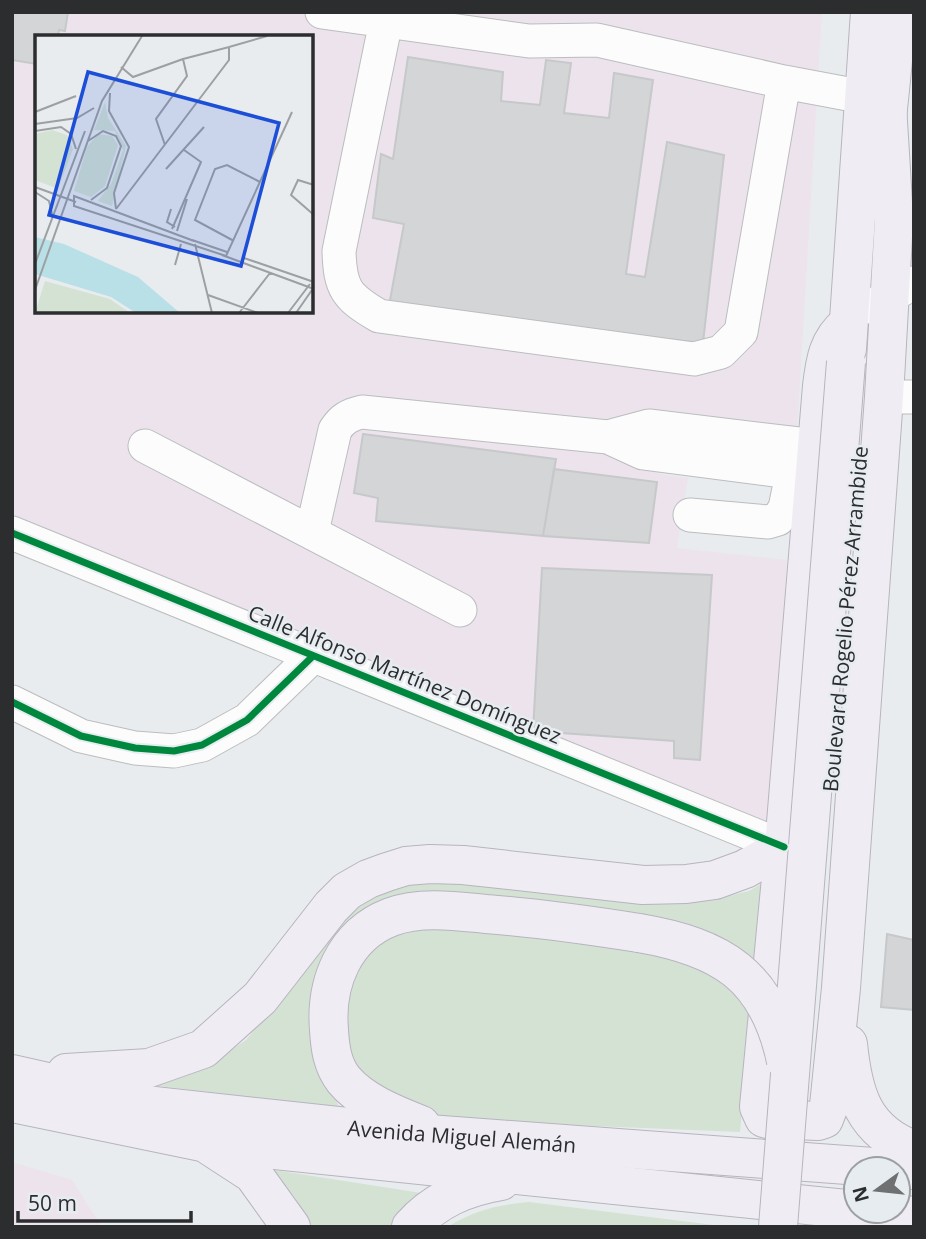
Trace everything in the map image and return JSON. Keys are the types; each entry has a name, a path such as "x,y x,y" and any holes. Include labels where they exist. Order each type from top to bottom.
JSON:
{"main road":[{"name":"Boulevard Rogelio Pérez Arrambide","path":"784,1218 784,1160 791,1083 878,380 881,302 876,101 870,12"},
{"name":"Boulevard Rogelio Pérez Arrambide","path":"876,101 898,12"},
{"path":"878,380 841,988 829,1106 824,1119 818,1121 764,1118 759,1107 784,847 805,459 828,350 833,338 881,302"},
{"name":"Boulevard Rogelio Pérez Arrambide","path":"784,1218 852,540 878,380"},
{"path":"17,1085 149,1068 203,1049 260,998 331,907 347,891 368,878 406,866 463,865 643,885 685,884 708,881 745,869 784,847"},
{"path":"443,1134 398,1116 372,1101 344,1079 330,1051 327,1007 329,990 339,964 351,947 370,929 391,917 414,912 541,918 669,938 718,956 737,968 752,983 771,1014 791,1083"},
{"path":"841,988 849,1056 861,1105 869,1120 886,1137 914,1150"},
{"name":"Avenida Miguel Alemán","path":"17,1085 206,1143 534,1176 784,1218 842,1212"},
{"name":"Avenida Miguel Alemán","path":"17,1085 155,1106 375,1130 914,1170"},
{"path":"206,1143 253,1174 291,1227"},
{"path":"411,1227 425,1211 459,1191 534,1176"},
{"path":"908,1227 914,1226"}],"street":[{"path":"322,12 528,41 597,40 876,101"},
{"path":"386,21 339,251 339,278 356,302 379,316 694,359 721,352 741,332 784,82"},
{"path":"312,531 335,430 341,421 362,412 608,437 649,426 805,459 778,519 768,522 690,515"},
{"path":"145,446 460,610"},
{"name":"Calle Alfonso Martínez Domínguez","path":"12,533 784,847"},
{"path":"12,702 81,736 135,748 174,751 202,745 247,720 313,656"}],"shaded area":[{"path":"12,12 822,12 797,431 668,410 659,474 688,478 677,548 787,560 771,824 12,521"},
{"path":"12,1162 72,1180 102,1227 12,1227"}],"green space":[{"path":"773,877 762,970 741,949 702,930 375,910 318,1069 340,1108 151,1085 201,1070 246,1040 351,912 386,890 424,880 716,899 749,891"},
{"path":"450,928 663,953 724,978 744,1003 751,1018 740,1132 450,1120 412,1109 359,1079 347,1051 348,989 358,964 389,936"},
{"path":"274,1170 428,1194 402,1227 310,1227 296,1199"},
{"path":"529,1202 730,1227 447,1227 486,1209"}],"building":[{"path":"12,12 68,12 65,31 59,30 58,35 35,35 35,64 12,60"},
{"path":"408,57 503,72 501,101 540,105 546,60 571,63 564,113 609,118 614,73 653,80 626,274 645,277 667,142 724,155 703,343 388,311 404,224 373,218 381,154 393,159"},
{"path":"363,434 556,459 543,536 376,521 378,498 354,493"},
{"path":"554,469 657,482 649,543 543,536"},
{"path":"542,568 712,575 700,760 674,758 674,741 533,731"},
{"path":"887,934 914,940 914,1010 881,1007"}],"cycle path":[{"path":"12,533 784,847"},
{"path":"12,702 81,736 135,748 174,751 202,745 247,720 313,656"}]}
